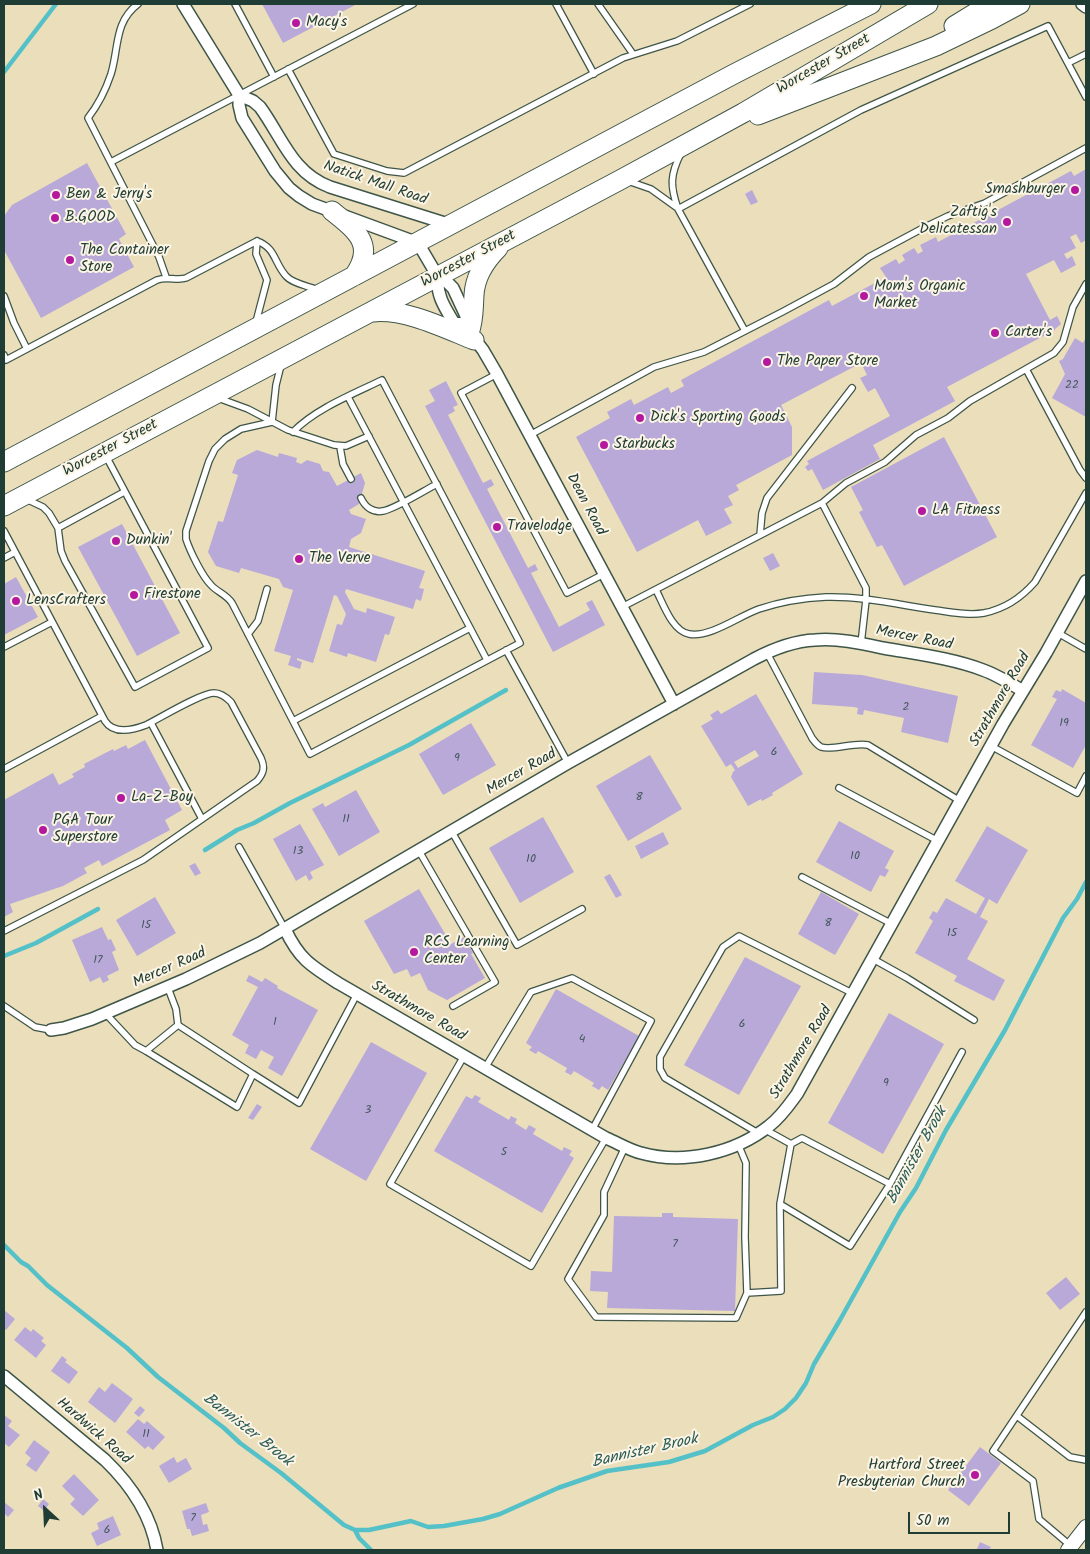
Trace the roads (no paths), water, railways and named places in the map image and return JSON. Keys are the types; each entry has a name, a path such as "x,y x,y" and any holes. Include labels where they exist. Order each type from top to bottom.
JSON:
{"highway":[{"path":"734,74 797,37 841,4"},
{"name":"Worcester Street","path":"4,462 734,74 870,4"},
{"name":"Worcester Street","path":"4,506 620,180 743,113 928,4"},
{"path":"846,81 937,36 990,4"},
{"path":"685,144 936,46 1020,4"},
{"path":"332,211 356,232 363,243 364,258 354,276"},
{"path":"368,313 383,311 402,314 468,332 473,324 475,290 479,276 489,257 508,239"}],"street":[{"name":"Natick Mall Road","path":"183,4 239,95 240,111 245,123 284,183 306,200 418,243"},
{"path":"1082,4 1086,7"},
{"name":"Natick Mall Road","path":"239,95 253,101 260,108 298,165 317,182 451,225"},
{"name":"Dean Road","path":"418,243 438,276 453,288 467,318 468,332 483,350 497,374 674,704"},
{"name":"Strathmore Road","path":"285,929 300,956 324,975 606,1138 642,1153 678,1157 716,1152 738,1144 761,1131 784,1112 798,1094 960,801 1058,633 1086,581"},
{"name":"Mercer Road","path":"51,1030 78,1024 106,1014 168,988 222,962 285,929 568,763 767,653 794,643 838,640 929,656 995,675 1023,691"},
{"name":"Hardwick Road","path":"4,1376 120,1474 142,1508 157,1550"},
{"path":"1070,1548 1086,1527"}],"lane":[{"path":"138,4 130,10 123,20 111,73 97,104 88,118 159,257 166,277"},
{"path":"235,4 274,76"},
{"path":"111,162 413,4"},
{"path":"556,4 594,74"},
{"path":"598,4 633,54"},
{"path":"288,69 334,154 401,174 633,54 659,48 677,41 750,4"},
{"path":"678,209 861,110 1048,26 1086,96"},
{"path":"1068,63 1086,54"},
{"path":"685,144 674,168 672,179 672,190 678,209 745,331"},
{"path":"530,434 654,366 697,355 745,331 824,290 862,262 925,227 948,216 985,203 1086,148"},
{"path":"620,180 643,185 665,198 678,209"},
{"path":"254,330 267,284 266,276 256,254 257,241"},
{"path":"4,355 6,360 157,280 166,277 186,278 257,241 265,244 272,251 288,278 324,292"},
{"path":"622,607 822,503 846,483 885,462 911,438 948,418 970,401 1050,356 1059,348 1065,336 1073,307 1086,284"},
{"path":"4,296 14,323 27,349"},
{"path":"272,422 277,376 287,356"},
{"path":"1026,369 1086,478"},
{"path":"497,374 461,393 567,593 604,574"},
{"path":"272,422 240,429 214,449 186,535 187,542 208,582 230,599 310,754 520,643 382,380 310,417 293,432"},
{"path":"760,535 762,513 767,498 852,388"},
{"path":"211,396 239,405 293,432 340,447 349,446 369,436"},
{"path":"348,397 487,660"},
{"path":"340,447 343,464 351,479"},
{"path":"22,496 46,510 58,528 61,551 135,687 208,648 104,453"},
{"path":"361,498 366,506 378,511 387,510 437,484"},
{"path":"58,528 124,492"},
{"path":"656,590 677,628 693,634 708,632 759,609 785,602 826,597 866,600 969,614 984,613 1005,605 1025,593 1035,582 1086,493"},
{"path":"822,503 865,585 866,600 861,644"},
{"path":"4,531 109,726 119,730 136,729 202,696 214,693 220,694 231,702 264,764 262,776 258,781 143,860 4,931"},
{"path":"4,558 15,552"},
{"path":"248,634 258,621 267,590"},
{"path":"4,648 52,622"},
{"path":"293,720 470,628"},
{"path":"1058,633 1086,649"},
{"path":"506,650 568,763"},
{"path":"767,653 812,738 818,745 825,748 859,744 868,745 960,801"},
{"path":"4,768 102,716"},
{"path":"151,723 202,818"},
{"path":"991,746 1077,793 1086,776"},
{"path":"839,788 938,841"},
{"path":"452,832 517,945 582,909"},
{"path":"239,846 285,929"},
{"path":"419,851 495,982 453,1006"},
{"path":"802,877 892,924"},
{"path":"791,1144 761,1131 665,1078 660,1068 660,1057 723,947 739,936 854,994"},
{"path":"873,959 974,1020"},
{"path":"485,1068 531,992 572,978 650,1021 592,1130"},
{"path":"168,988 176,1009 178,1025 299,1104 357,994"},
{"path":"4,1006 35,1027 51,1030"},
{"path":"106,1014 135,1045 237,1107 253,1074"},
{"path":"146,1051 178,1025"},
{"path":"780,1204 850,1246 890,1184 962,1052"},
{"path":"464,1056 390,1184 523,1261 532,1266 606,1138"},
{"path":"791,1144 802,1138 890,1184"},
{"path":"625,1147 604,1192 604,1215 568,1279 596,1317 736,1318 747,1293 744,1237 746,1163 738,1144"},
{"path":"747,1293 781,1291 780,1204 791,1144"},
{"path":"1070,1548 1039,1519 1033,1481 993,1451 1086,1312"},
{"path":"1017,1416 1070,1457 1086,1460"}],"waterway":[{"name":"Bannister Brook","path":"4,72 56,4"},
{"path":"205,850 237,830 409,745 506,690"},
{"name":"Bannister Brook","path":"4,1245 47,1285 127,1348 158,1377 344,1525 355,1530 369,1530 411,1521 428,1527 483,1519 500,1514 558,1488 607,1471 669,1462 705,1451 753,1425 773,1417 796,1398 900,1212 916,1188 946,1130 1005,1030 1063,918 1077,899 1086,882"},
{"path":"4,956 36,943 98,909"},
{"path":"355,1530 359,1538 371,1550"}],"place":[{"name":"Macy's","path":"296,23"},
{"name":"Smashburger","path":"1075,190"},
{"name":"Ben & Jerry's","path":"56,195"},
{"name":"B.GOOD","path":"55,218"},
{"name":"Zaftig's Delicatessan","path":"1007,222"},
{"name":"The Container Store","path":"70,260"},
{"name":"Mom's Organic Market","path":"864,296"},
{"name":"Carter's","path":"995,333"},
{"name":"The Paper Store","path":"767,362"},
{"name":"Dick's Sporting Goods","path":"640,418"},
{"name":"Starbucks","path":"604,445"},
{"name":"LA Fitness","path":"922,511"},
{"name":"Travelodge","path":"497,527"},
{"name":"Dunkin'","path":"116,541"},
{"name":"The Verve","path":"299,559"},
{"name":"Firestone","path":"134,595"},
{"name":"LensCrafters","path":"16,601"},
{"name":"La-Z-Boy","path":"121,798"},
{"name":"PGA Tour Superstore","path":"43,830"},
{"name":"RCS Learning Center","path":"414,952"},
{"name":"Hartford Street Presbyterian Church","path":"975,1475"}]}
